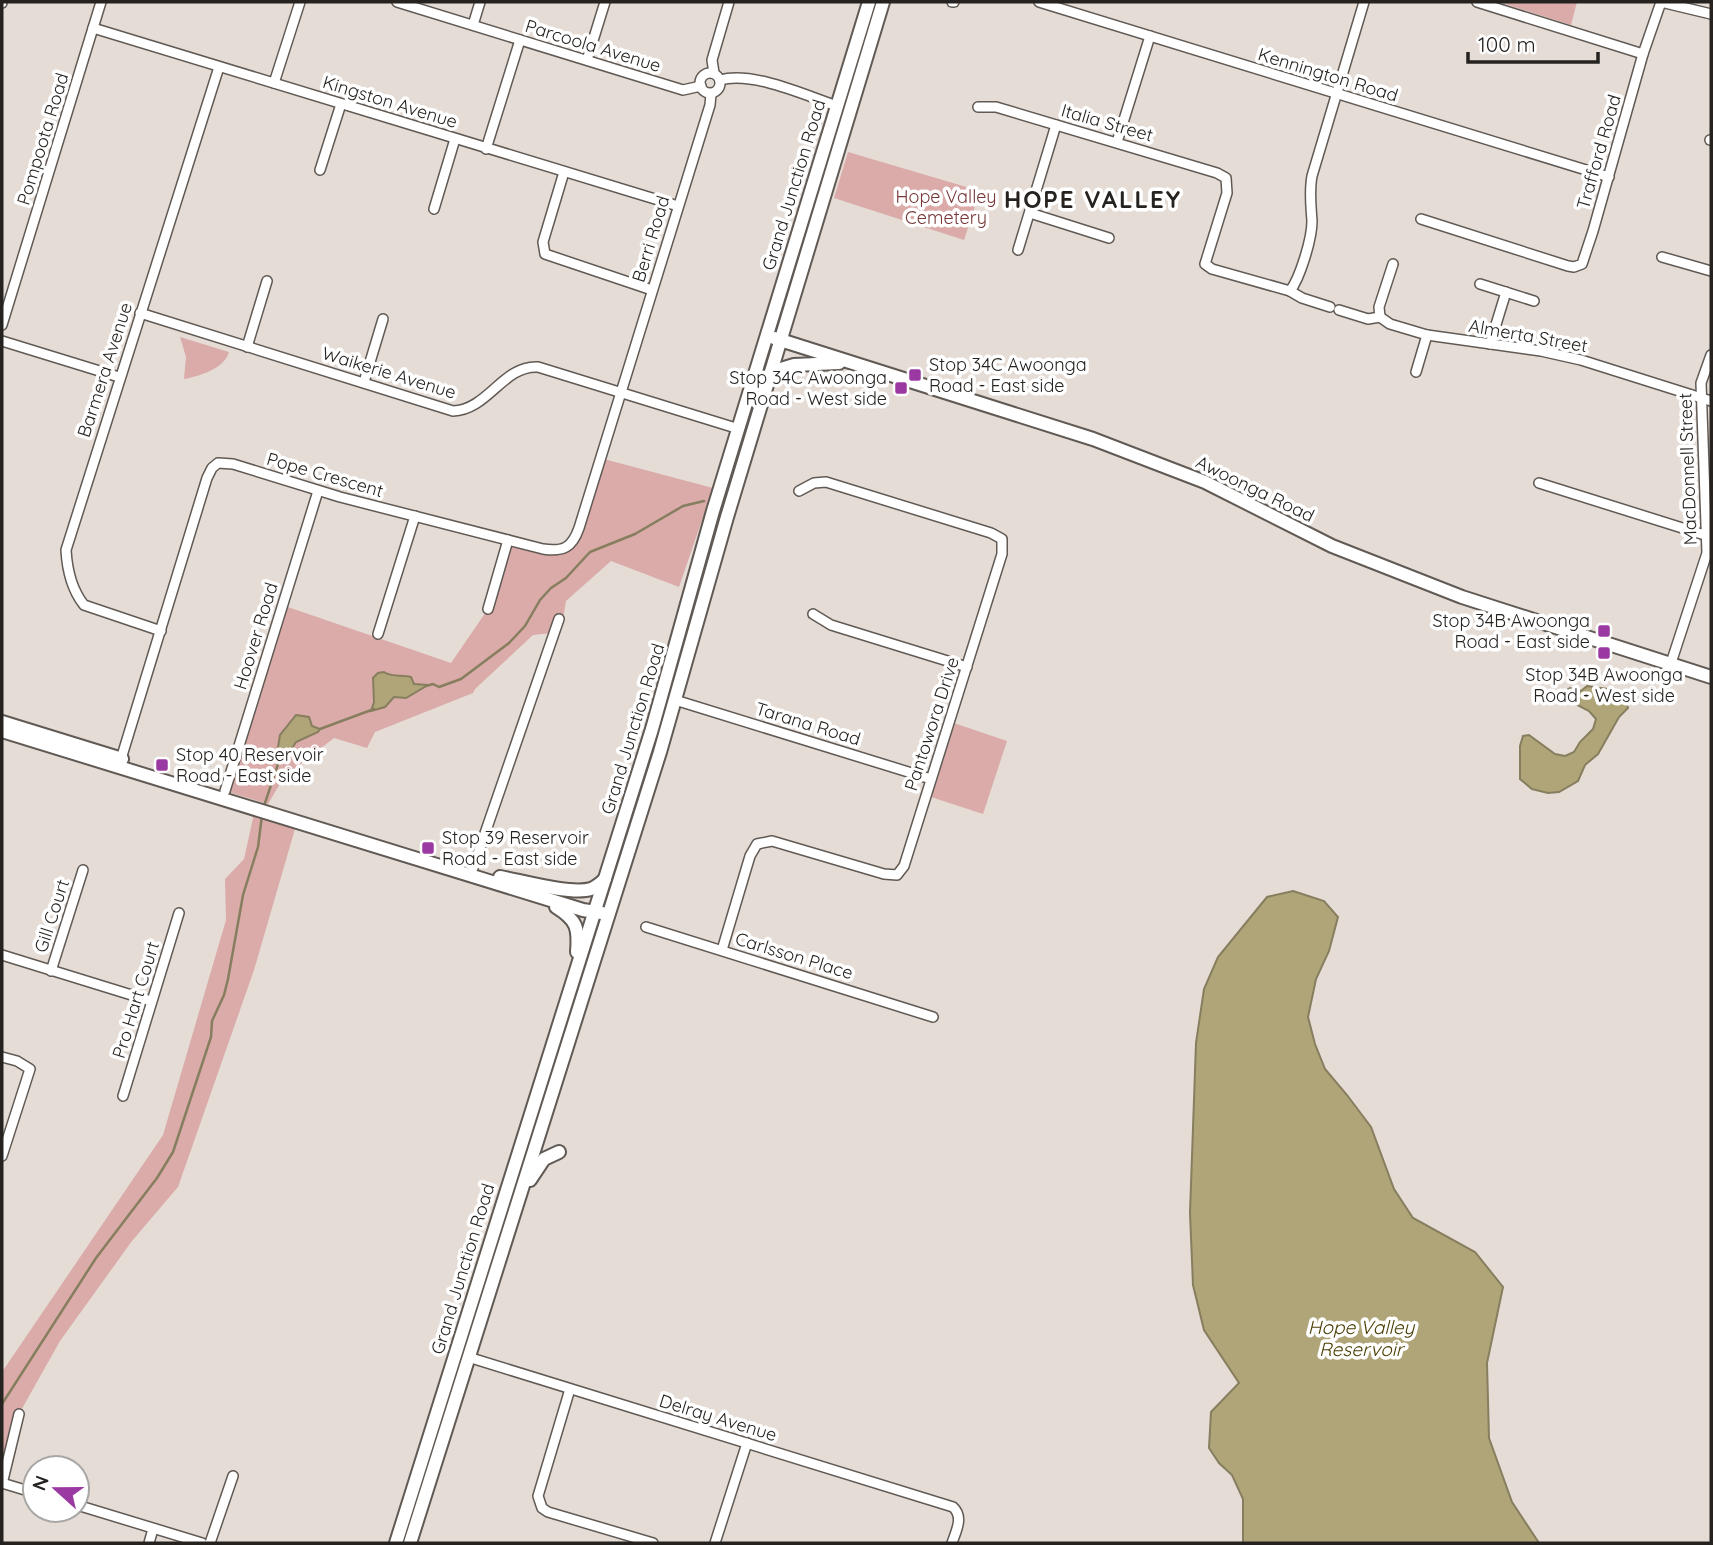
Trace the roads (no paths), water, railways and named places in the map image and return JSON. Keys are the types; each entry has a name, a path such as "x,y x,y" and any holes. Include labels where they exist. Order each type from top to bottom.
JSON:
{"main road":[{"name":"Grand Junction Road","path":"396,1543 652,729 738,429 774,338 843,107 869,2"},
{"name":"Grand Junction Road","path":"843,107 883,2"},
{"name":"Grand Junction Road","path":"410,1543 675,700 771,372 774,338"},
{"name":"Awoonga Road","path":"774,338 1093,439 1205,482 1332,546 1462,597 1711,677"},
{"path":"771,372 794,365 847,363"},
{"path":"652,729 665,708 675,700 668,676"},
{"path":"2,722 120,763 472,872 541,897 609,915"},
{"path":"2,731 120,763"},
{"path":"472,872 583,890 592,889 605,879"},
{"path":"500,877 585,903 595,911"},
{"path":"541,897 567,914 576,924 578,942 574,977"},
{"path":"526,1126 541,1130"},
{"path":"522,1140 537,1144"},
{"path":"516,1205 541,1162 559,1152"},
{"path":"454,1353 468,1357"},
{"path":"419,1471 428,1464 447,1424"}],"street":[{"name":"Pompoota Road","path":"2,325 101,2"},
{"path":"274,83 300,2"},
{"name":"Parcoola Avenue","path":"397,2 683,90 701,86"},
{"path":"473,25 480,2"},
{"path":"587,60 605,2"},
{"path":"729,2 712,60 717,77 720,88 711,94 704,92 701,86 702,77 708,73 717,77 753,79 843,107"},
{"name":"Kennington Road","path":"1039,2 1609,177"},
{"path":"1290,291 1295,284 1310,237 1312,223 1309,195 1312,176 1364,2"},
{"path":"1477,2 1643,54"},
{"path":"1661,2 1711,14"},
{"name":"Trafford Road","path":"1421,219 1574,267 1584,261 1643,54 1661,2"},
{"name":"Kingston Avenue","path":"93,27 678,206"},
{"path":"1117,142 1150,36"},
{"path":"486,149 520,40"},
{"name":"Barmera Avenue","path":"161,631 84,605 76,592 66,550 219,67"},
{"name":"Berri Road","path":"620,394 710,106 711,94"},
{"path":"320,170 341,104"},
{"name":"Italia Street","path":"978,107 996,107 1117,142 1226,178"},
{"path":"1018,250 1056,125"},
{"path":"434,209 455,139"},
{"path":"564,172 543,242 545,254 652,290"},
{"name":"Almerta Street","path":"1226,178 1227,193 1205,264 1212,269 1290,291 1302,298 1368,319 1380,317 1390,324 1427,335 1541,351 1581,360 1707,400"},
{"path":"1030,213 1108,238"},
{"path":"1662,257 1711,271"},
{"path":"1380,317 1379,307 1393,264"},
{"path":"247,347 267,281"},
{"path":"1480,284 1534,301"},
{"path":"1490,344 1506,292"},
{"name":"Waikerie Avenue","path":"140,313 453,411 466,411 475,406 517,370 538,367 738,429"},
{"path":"364,382 383,318"},
{"path":"1416,372 1427,335"},
{"path":"2,341 119,377"},
{"name":"MacDonnell Street","path":"1671,663 1707,553 1707,400 1701,383 1711,355"},
{"name":"Pope Crescent","path":"120,763 207,478 218,463 233,464 318,491 557,551 568,548 575,538 620,394"},
{"name":"Pantowora Drive","path":"722,950 750,856 757,844 772,841 884,874 897,875 904,866 1002,554 1002,539 991,533 826,482 814,483 799,491"},
{"path":"1539,483 1709,537"},
{"name":"Hoover Road","path":"223,795 318,491"},
{"path":"377,634 415,516"},
{"path":"488,609 508,540"},
{"path":"813,614 831,625 967,667"},
{"path":"472,872 559,619"},
{"name":"Tarana Road","path":"675,700 931,779"},
{"name":"Gill Court","path":"51,971 83,870"},
{"name":"Pro Hart Court","path":"123,1096 179,913"},
{"name":"Carlsson Place","path":"646,927 933,1017"},
{"path":"2,956 151,1001"},
{"path":"2,1057 30,1069 2,1156"},
{"name":"Delray Avenue","path":"468,1357 953,1507 957,1510 958,1524 952,1543"},
{"path":"570,1389 538,1502 548,1512 653,1543"},
{"path":"19,1414 2,1483 21,1489"},
{"path":"715,1543 747,1443"},
{"path":"210,1543 233,1476"},
{"path":"91,1510 202,1543"},
{"path":"149,1543 153,1529"}],"water":[{"path":"384,672 411,677 414,684 428,685 406,698 394,697 385,707 371,711 374,702 373,678"},
{"path":"1587,686 1614,690 1624,695 1628,708 1619,717 1598,754 1585,765 1578,781 1559,792 1548,793 1532,789 1520,779 1520,746 1523,736 1529,735 1555,754 1565,756 1574,752 1593,729 1596,719 1589,711 1564,698 1565,691 1570,688 1581,691"},
{"path":"296,715 309,717 312,726 320,729 296,742 289,753 281,752 278,747 280,735"},
{"name":"Hope Valley Reservoir","path":"1293,891 1324,901 1338,917 1329,951 1316,979 1308,1017 1325,1069 1371,1127 1394,1189 1413,1218 1475,1252 1503,1287 1487,1363 1489,1438 1512,1502 1539,1543 1243,1543 1243,1499 1232,1475 1219,1463 1209,1448 1211,1412 1239,1383 1204,1330 1193,1285 1190,1213 1196,1043 1204,989 1218,957 1267,897"}],"waterway":[{"path":"426,686 433,684 439,687 461,679 509,643 525,626 540,600 566,578 590,552 635,534 683,506 704,501"},
{"path":"320,729 374,709"},
{"path":"263,809 282,752"},
{"path":"2,1404 96,1258 157,1178 173,1152 211,1037 212,1021 224,995 243,895 258,847 262,815"}],"place":[{"name":"Stop 34C Awoonga Road - East side","path":"915,375"},
{"name":"Stop 34C Awoonga Road - West side","path":"901,388"},
{"name":"Stop 34B Awoonga Road - East side","path":"1604,631"},
{"name":"Stop 34B Awoonga Road - West side","path":"1604,653"},
{"name":"Stop 40 Reservoir Road - East side","path":"162,765"},
{"name":"Stop 39 Reservoir Road - East side","path":"428,848"}],"district":[{"name":"HOPE VALLEY","path":"1093,200"}],"park label":[{"name":"Hope Valley Cemetery","path":"946,207"}]}
